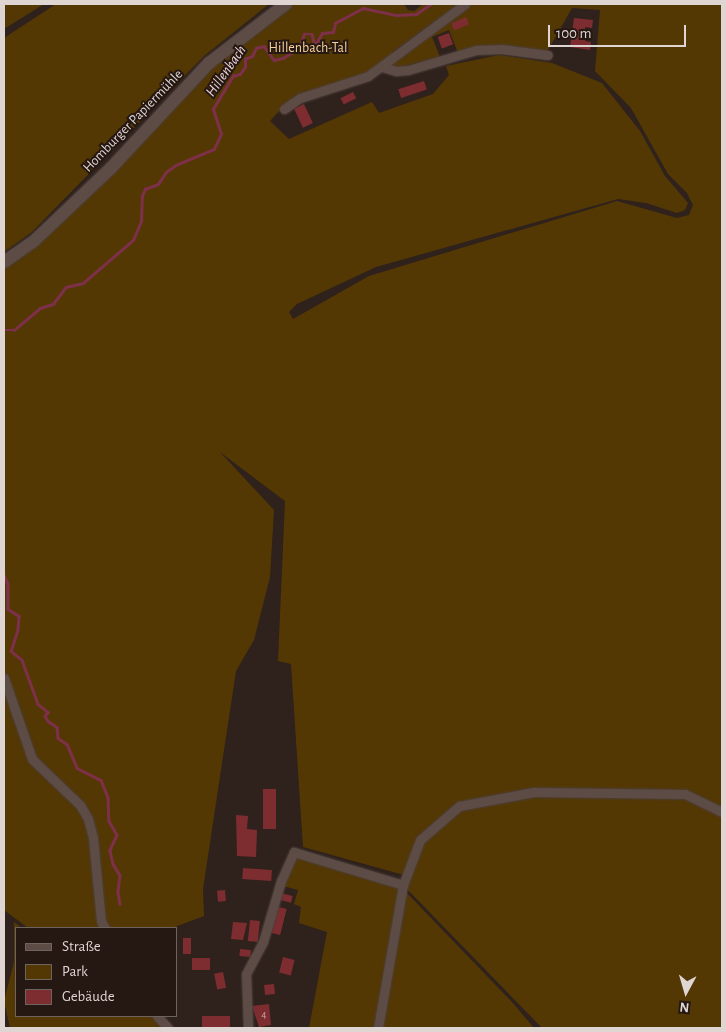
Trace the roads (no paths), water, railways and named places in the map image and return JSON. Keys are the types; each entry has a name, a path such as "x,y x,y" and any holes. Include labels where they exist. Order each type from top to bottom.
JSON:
{"main road":[{"name":"Homburger Papiermühle","path":"4,262 33,242 111,168 208,63 286,4"}],"street":[{"path":"284,109 300,98 368,76 382,67 396,53 465,4"},
{"path":"382,67 396,71 408,70 476,50 501,49 548,55"},
{"path":"4,678 32,759 80,805 88,818 93,838 101,921 104,927"},
{"path":"378,1028 403,886 420,840 458,806 534,792 685,794 722,812"},
{"path":"248,1028 246,974 264,942 280,881 294,852 403,886"},
{"path":"158,1017 168,1028"}],"waterway":[{"name":"Hillenbach","path":"4,330 14,330 40,308 53,304 66,287 83,283 133,240 141,221 142,196 145,189 158,184 166,172 176,165 214,149 221,134 213,109 233,76 240,74 245,67 245,59 252,56 256,48 264,46 274,60 283,58 299,48 304,34 312,34 314,43 317,42 322,33 333,32 335,23 363,8 397,15 416,14 431,4"},
{"path":"4,575 8,584 8,609 19,616 18,630 11,651 22,660 38,704 48,712 45,716 48,721 57,727 58,738 67,744 77,768 101,780 108,797 109,821 117,835 110,850 113,864 120,875 118,892 120,904"}],"park label":[{"name":"Hillenbach-Tal","path":"308,48"}]}
